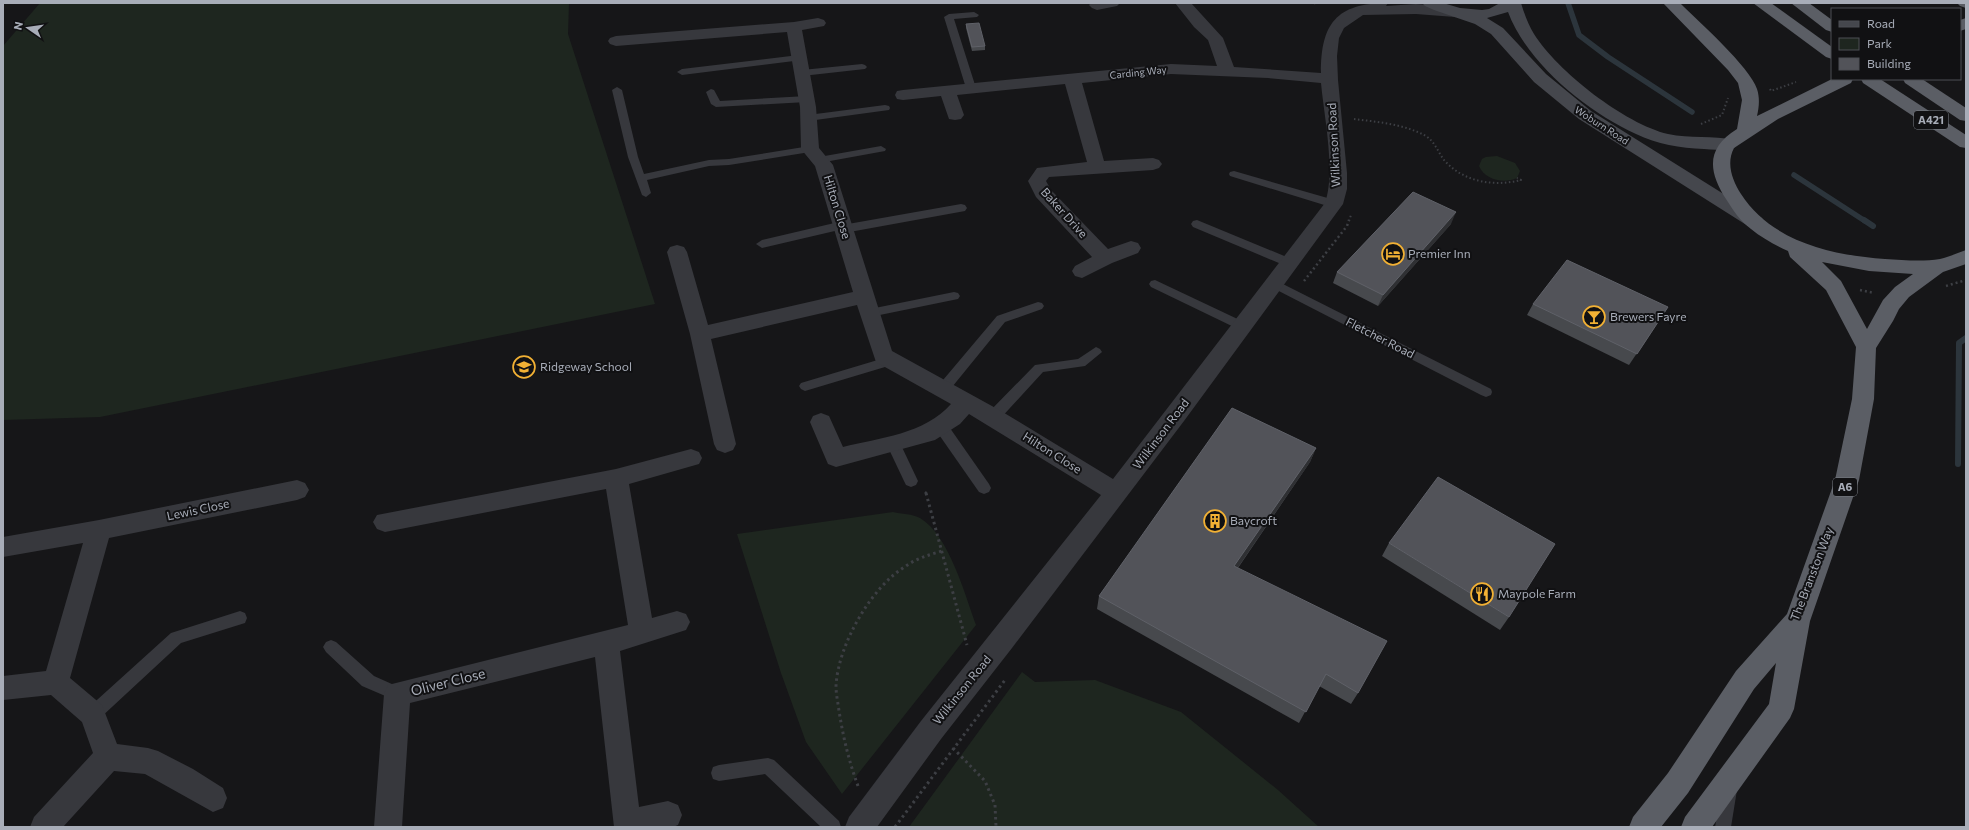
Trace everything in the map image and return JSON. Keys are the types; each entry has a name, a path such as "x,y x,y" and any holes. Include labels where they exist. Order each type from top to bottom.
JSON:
{"highway":[{"path":"1671,3 1730,64 1745,83 1749,90 1750,111 1745,132"},
{"path":"1761,3 1831,53"},
{"path":"1800,3 1831,26"},
{"path":"1843,80 1773,113 1728,144 1721,161 1725,182 1740,207 1763,228 1809,262 1834,286 1866,347"},
{"name":"A421","path":"1871,80 1966,143"},
{"name":"A421","path":"1918,83 1966,116"},
{"path":"1763,228 1797,247 1834,259 1875,265 1966,266"},
{"path":"1942,265 1966,257"},
{"name":"The Branston Way","path":"1643,827 1678,783 1745,680 1796,621 1847,480 1863,399 1866,347 1883,321 1890,305 1902,292 1942,265"},
{"path":"1695,827 1781,709 1796,621"}],"main road":[{"name":"Woburn Road","path":"1430,3 1481,21 1497,31 1540,78 1584,115 1763,228"},
{"path":"1458,12 1479,14 1494,12 1506,8 1510,3"},
{"name":"Woburn Road","path":"1513,3 1527,36 1546,60 1584,94 1614,115 1636,128 1659,138 1688,143 1728,144"}],"street":[{"path":"1097,5 1112,3"},
{"path":"1183,3 1200,24 1215,38 1227,71"},
{"name":"Wilkinson Road","path":"864,821 931,730 1116,493 1334,204 1338,189 1337,154 1330,79 1329,43 1336,26 1358,12 1380,3"},
{"name":"Wilkinson Road","path":"1358,12 1416,9 1458,12"},
{"path":"616,42 818,23"},
{"name":"Hilton Close","path":"794,26 807,99 808,118 814,154 824,165 883,356 993,417 1116,493"},
{"name":"Carding Way","path":"903,95 1171,68 1268,73 1330,79"},
{"path":"1072,78 1097,166"},
{"path":"947,90 955,115"},
{"name":"Baker Drive","path":"1105,258 1043,193 1037,181 1042,172 1097,166 1152,164"},
{"path":"1082,271 1105,258 1131,248"},
{"path":"677,252 700,334 725,444"},
{"path":"700,334 867,305"},
{"path":"821,422 836,458 927,434 952,418 966,402"},
{"path":"385,522 616,478 690,458"},
{"path":"616,478 642,632"},
{"name":"Lewis Close","path":"3,547 99,530 297,490"},
{"path":"56,682 99,530"},
{"name":"Oliver Close","path":"388,827 397,694 606,643 677,622"},
{"path":"606,643 621,825 668,814"},
{"path":"3,688 56,682 93,714 108,757"},
{"path":"108,757 148,761 183,779 213,798"},
{"path":"44,827 108,757"}],"lane":[{"path":"971,88 949,17 974,15"},
{"path":"682,72 801,65 862,67"},
{"path":"616,90 633,157 646,193"},
{"path":"711,92 716,104 807,99"},
{"path":"808,118 885,108"},
{"path":"641,178 709,163 881,149"},
{"path":"1234,174 1334,204"},
{"path":"762,244 843,227 961,208"},
{"path":"1197,224 1290,263"},
{"path":"1155,284 1242,326"},
{"name":"Fletcher Road","path":"1275,284 1486,392"},
{"path":"867,305 954,296"},
{"path":"943,389 1001,319 1038,306"},
{"path":"993,417 1039,368 1081,363 1096,352"},
{"path":"805,386 892,361"},
{"path":"940,425 984,488"},
{"path":"893,443 911,481"},
{"path":"93,714 128,684 176,638 240,618"},
{"path":"330,647 368,681 397,694"},
{"path":"719,773 768,766 833,827"},
{"path":"1723,827 1731,779"}],"path":[{"path":"1352,119 1386,124 1419,132 1435,142 1445,160 1460,174 1483,182 1498,183 1521,180 1517,178"},
{"path":"911,481 927,494 975,674"},
{"path":"864,821 839,720 836,686 845,652 857,622 870,601 886,583 903,568 921,557 942,551"},
{"path":"931,730 953,748 985,781 995,806 996,827"}],"green space":[{"path":"40,3 569,3 568,34 655,304 100,417 3,420 3,46"},
{"path":"1497,156 1515,163 1520,171 1517,178 1506,181 1495,180 1490,178 1482,171 1479,166 1482,159"},
{"path":"893,512 920,518 930,526 939,538 948,551 955,567 976,625 842,794 806,742 781,673 737,534"},
{"path":"1022,672 1035,682 1095,680 1181,712 1278,790 1319,827 909,827"}],"building":[{"path":"979,23 985,46 972,47 966,24"},
{"name":"Premier Inn","path":"1413,192 1456,212 1383,295 1337,272"},
{"name":"Brewers Fayre","path":"1567,260 1668,307 1637,354 1533,304"},
{"name":"Baycroft","path":"1232,408 1316,448 1234,566 1387,641 1358,693 1326,674 1306,712 1099,596"},
{"name":"Maypole Farm","path":"1438,477 1555,544 1509,617 1389,543"}],"waterway":[{"path":"1568,3 1579,35 1608,57 1692,112"},
{"path":"1794,175 1865,221"},
{"path":"1864,220 1873,226"},
{"path":"1958,464 1959,343 1966,338"}],"place":[{"name":"Premier Inn","path":"1393,254"},
{"name":"Brewers Fayre","path":"1594,317"},
{"name":"Ridgeway School","path":"524,367"},
{"name":"Baycroft","path":"1215,521"},
{"name":"Maypole Farm","path":"1482,594"}]}
